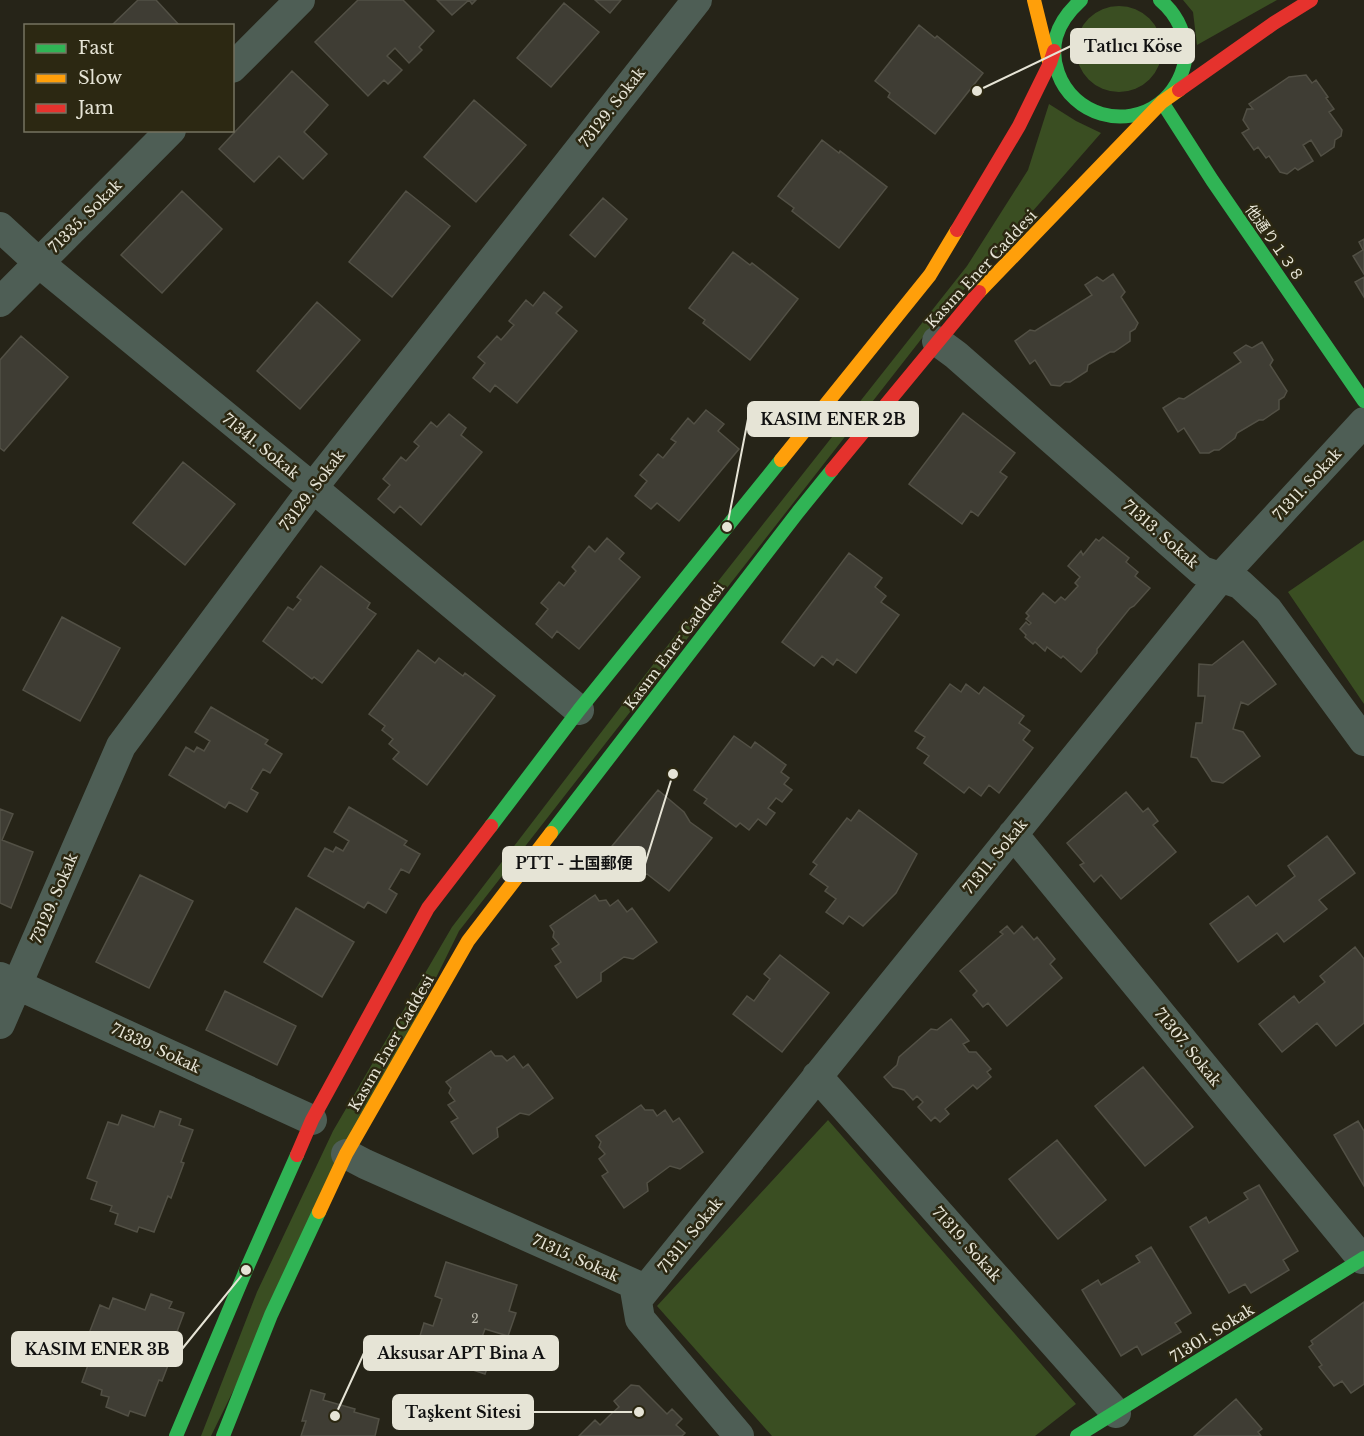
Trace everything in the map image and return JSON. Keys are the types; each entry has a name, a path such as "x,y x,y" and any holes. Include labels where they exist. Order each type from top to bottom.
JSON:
{"main road":[{"path":"1034,0 1054,62 1067,91 1083,106 1102,115 1123,118 1144,114 1162,102 1177,87 1185,66 1186,44 1180,23 1167,5 1160,0"},
{"name":"Kasım Ener Caddesi","path":"176,1436 312,1120 428,908 579,710 930,275 1019,126 1054,62 1058,30 1069,10 1081,0"},
{"name":"Kasım Ener Caddesi","path":"224,1436 271,1315 346,1154 468,941 791,521 982,289 1162,102 1274,22 1311,0"},
{"name":"他通り１３８","path":"1162,102 1212,180 1364,401"},
{"name":"71301. Sokak","path":"1077,1436 1363,1259"}],"street":[{"path":"234,66 300,0"},
{"name":"73129. Sokak","path":"0,1024 9,981 120,746 313,488 697,0"},
{"name":"71335. Sokak","path":"0,302 169,132"},
{"name":"71341. Sokak","path":"0,227 39,263 579,710"},
{"name":"71313. Sokak","path":"937,341 956,355 1202,571 1239,584 1268,610 1364,741"},
{"name":"71311. Sokak","path":"637,1300 1221,577 1364,422"},
{"name":"71307. Sokak","path":"1013,834 1363,1259"},
{"name":"71339. Sokak","path":"9,981 312,1120"},
{"name":"71319. Sokak","path":"818,1076 1116,1413"},
{"name":"71315. Sokak","path":"346,1154 634,1284 640,1319 739,1436"}],"green space":[{"path":"1183,0 1277,0 1197,45 1193,12"},
{"path":"1119,6 1143,13 1155,25 1162,49 1155,73 1143,85 1119,92 1095,85 1083,73 1076,49 1083,25 1095,13"},
{"path":"1049,104 1101,133 926,333 459,931 211,1436 201,1436 257,1292 333,1131 452,927 678,632 967,266 1028,170"},
{"path":"1364,540 1364,704 1288,592"},
{"path":"828,1120 1076,1404 1035,1436 772,1436 657,1306"}],"building":[{"path":"138,0 156,0 178,24 113,24"},
{"path":"358,0 403,0 434,31 419,47 422,50 409,63 395,48 387,56 402,70 388,84 384,80 368,96 315,42"},
{"path":"437,0 469,0 452,15"},
{"path":"595,0 621,0 610,13"},
{"path":"564,3 599,32 551,87 517,58"},
{"path":"919,25 935,38 937,36 983,73 935,134 888,97 890,93 875,81"},
{"path":"292,71 328,105 304,132 327,154 303,179 279,156 254,182 219,149"},
{"path":"1306,75 1312,83 1316,80 1328,97 1326,98 1334,109 1329,112 1342,130 1341,136 1335,140 1334,147 1321,156 1311,140 1303,145 1313,161 1287,174 1280,172 1269,156 1266,158 1258,147 1254,150 1242,133 1249,129 1243,120 1247,109 1253,109 1249,104 1289,77"},
{"path":"474,100 526,145 476,202 424,157"},
{"path":"822,140 887,187 839,248 792,211 794,208 778,196"},
{"path":"182,191 222,229 162,293 121,255"},
{"path":"406,191 450,226 392,297 349,262"},
{"path":"603,198 627,219 595,257 570,235"},
{"path":"1364,239 1364,274 1353,256 1363,250 1359,242"},
{"path":"733,252 750,265 752,263 798,299 750,360 703,323 705,320 689,308"},
{"path":"1113,274 1125,292 1121,297 1138,323 1130,332 1130,341 1088,365 1087,371 1070,382 1065,382 1060,386 1051,385 1035,360 1030,364 1015,341 1092,295 1085,285 1097,277 1103,281"},
{"path":"1364,277 1364,297 1355,282"},
{"path":"544,292 562,307 556,313 577,331 517,403 495,385 490,392 473,378 485,363 478,357 497,336 501,340 514,325 509,321 526,300 533,306"},
{"path":"317,302 360,340 300,409 257,371"},
{"path":"21,336 68,377 4,451 0,448 0,360"},
{"path":"1262,342 1273,360 1270,365 1287,391 1279,400 1279,409 1237,433 1235,438 1219,450 1200,453 1184,428 1178,432 1163,408 1179,398 1184,399 1241,362 1234,353 1246,345 1252,348"},
{"path":"706,410 724,424 718,431 739,449 679,521 657,503 651,509 635,496 647,481 640,475 658,454 663,458 676,442 671,439 688,418 694,424"},
{"path":"963,413 1015,453 1000,472 1007,477 978,516 971,511 962,524 909,484"},
{"path":"449,414 466,428 461,435 482,452 421,525 400,506 394,513 378,499 390,485 383,479 401,457 406,461 419,446 414,442 431,422 437,427"},
{"path":"183,462 235,504 185,565 133,523"},
{"path":"1103,537 1129,558 1126,562 1138,572 1135,576 1150,588 1130,608 1081,672 1063,656 1061,658 1047,647 1045,651 1035,642 1033,644 1020,629 1026,622 1029,625 1031,623 1026,619 1029,616 1026,613 1043,593 1055,603 1061,597 1065,600 1078,586 1075,583 1080,577 1068,566 1081,551 1083,555 1096,539 1099,541"},
{"path":"607,538 624,553 619,559 640,577 579,649 557,631 552,638 536,624 548,609 541,603 559,582 564,586 576,571 572,567 589,546 595,552"},
{"path":"849,553 882,578 875,587 886,596 881,602 899,615 856,673 837,659 833,665 822,656 814,666 782,642"},
{"path":"321,566 370,603 367,608 376,614 322,683 314,677 312,679 263,641 288,607 293,610 301,600 297,597"},
{"path":"62,617 120,648 80,721 23,690"},
{"path":"1243,641 1276,684 1248,705 1241,702 1233,729 1243,732 1260,756 1223,783 1212,781 1197,758 1191,757 1196,723 1202,723 1205,696 1198,696 1199,664 1212,665"},
{"path":"418,650 435,663 439,658 463,676 465,673 495,696 427,785 393,759 399,752 389,744 393,739 382,730 385,726 369,714"},
{"path":"950,684 961,692 966,684 979,694 984,687 1024,716 1019,723 1030,731 1023,740 1033,748 999,793 989,785 981,796 969,787 964,793 924,763 929,756 917,748 925,737 915,731"},
{"path":"211,707 268,740 265,744 282,754 270,773 263,769 251,789 258,793 247,812 229,802 225,808 169,775 186,747 194,752 197,747 204,751 210,741 195,732"},
{"path":"734,736 751,748 755,742 786,765 781,772 789,778 784,784 792,790 782,802 776,798 768,808 775,813 766,825 758,819 749,830 740,823 736,827 704,803 707,799 694,790"},
{"path":"658,790 684,812 690,822 712,838 669,891 647,874 637,876 608,851"},
{"path":"1126,792 1143,812 1148,808 1158,821 1153,825 1176,852 1121,899 1101,875 1094,882 1080,865 1084,863 1067,843"},
{"path":"349,807 407,841 404,845 420,854 409,873 401,869 389,889 397,894 386,913 368,902 364,908 308,876 325,848 333,852 336,847 343,851 349,841 334,832"},
{"path":"0,809 13,814 2,840 33,852 11,908 0,903"},
{"path":"859,810 917,854 896,893 863,926 849,916 843,924 826,912 836,899 825,891 828,887 810,874 817,865 813,862 847,818 851,821"},
{"path":"1327,836 1355,873 1319,900 1327,909 1284,942 1277,933 1238,962 1210,924 1248,896 1256,906 1295,876 1288,866"},
{"path":"140,875 193,901 149,988 96,962"},
{"path":"595,895 599,901 606,900 610,906 618,900 627,912 632,908 657,942 633,959 624,957 601,973 601,981 577,998 555,966 561,962 552,949 559,944 553,937 554,932 550,926"},
{"path":"296,908 354,942 322,997 264,962"},
{"path":"1007,926 1014,934 1022,926 1034,940 1037,937 1055,959 1050,964 1062,978 1007,1026 988,1003 983,1007 973,995 977,991 960,971 1003,934 1000,932"},
{"path":"1355,947 1364,959 1364,1023 1336,1046 1317,1023 1282,1052 1259,1024 1294,996 1299,1003 1325,982 1320,976"},
{"path":"780,955 829,993 782,1052 733,1014 747,996 754,1001 770,979 764,974"},
{"path":"225,991 296,1026 277,1065 206,1030"},
{"path":"951,1019 969,1041 963,1044 969,1052 976,1052 991,1069 987,1072 991,1077 977,1089 973,1085 945,1109 949,1114 940,1122 935,1117 931,1121 918,1107 923,1102 917,1096 913,1100 904,1090 893,1087 884,1077 897,1065 899,1057 931,1029 937,1030"},
{"path":"491,1051 495,1056 502,1056 507,1061 514,1056 523,1068 528,1064 553,1098 529,1115 520,1113 497,1128 498,1137 473,1154 451,1122 458,1118 448,1105 455,1101 449,1093 451,1088 446,1082"},
{"path":"1143,1067 1193,1127 1145,1166 1095,1106"},
{"path":"641,1105 645,1110 653,1110 657,1116 665,1110 673,1122 679,1118 703,1152 680,1169 670,1166 647,1183 648,1191 624,1208 602,1176 608,1172 599,1159 605,1154 599,1147 601,1142 596,1136"},
{"path":"160,1111 181,1119 179,1125 193,1130 171,1198 168,1196 154,1232 139,1227 137,1232 115,1224 118,1214 110,1211 112,1206 91,1199 97,1182 87,1178 108,1122 118,1125 122,1115 154,1127"},
{"path":"1358,1121 1364,1131 1364,1186 1334,1135"},
{"path":"1057,1140 1106,1200 1058,1239 1009,1179"},
{"path":"1259,1185 1298,1251 1283,1260 1289,1270 1251,1293 1245,1284 1229,1293 1190,1227 1206,1217 1209,1223 1248,1199 1244,1193"},
{"path":"1151,1247 1191,1313 1175,1323 1181,1332 1142,1355 1137,1346 1121,1356 1082,1290 1098,1280 1101,1285 1140,1262 1136,1256"},
{"path":"446,1262 517,1285 509,1311 516,1313 508,1336 485,1329 482,1337 496,1342 485,1374 452,1363 451,1368 429,1361 430,1358 415,1352 424,1323 433,1326 442,1299 435,1296"},
{"path":"151,1294 172,1302 169,1308 184,1313 172,1345 175,1347 145,1416 130,1411 128,1416 106,1407 109,1397 101,1395 102,1390 82,1382 88,1365 78,1362 100,1305 109,1309 113,1298 145,1310"},
{"path":"1364,1302 1364,1384 1351,1393 1342,1381 1334,1386 1319,1367 1322,1365 1309,1347 1313,1344 1311,1341"},
{"path":"631,1385 639,1386 667,1414 672,1409 682,1419 676,1425 685,1433 682,1436 579,1436 595,1420 600,1425 619,1407 614,1401"},
{"path":"311,1390 325,1394 323,1400 379,1419 375,1436 301,1436 306,1421 302,1421"},
{"path":"1236,1399 1262,1429 1258,1432 1261,1436 1194,1436"}],"traffic: fast":[{"path":"1081,0 1066,17 1058,32 1054,51 1058,73 1065,87 1075,99 1102,114 1116,116 1131,116 1160,103 1173,90 1182,73 1186,52 1183,35 1172,12 1160,0"},
{"path":"1162,102 1212,180 1364,401"},
{"path":"491,826 579,710 781,460"},
{"path":"551,833 832,470"},
{"path":"176,1436 297,1155"},
{"path":"223,1436 271,1315 319,1212"},
{"path":"1077,1436 1364,1258"}],"traffic: slow":[{"path":"1034,0 1049,61"},
{"path":"979,292 1162,102 1179,90"},
{"path":"781,460 930,275 957,230"},
{"path":"319,1212 346,1154 468,941 551,833"}],"traffic: jam":[{"path":"1179,90 1274,23 1311,0"},
{"path":"957,230 1019,126 1054,51"},
{"path":"832,470 979,292"},
{"path":"297,1155 312,1120 428,908 491,826"}],"place":[{"name":"Tatlıcı Köse","path":"977,91"},
{"name":"KASIM ENER 2B","path":"727,527"},
{"name":"PTT - 土国郵便","path":"673,774"},
{"name":"KASIM ENER 3B","path":"246,1270"},
{"name":"Taşkent Sitesi","path":"639,1412"},
{"name":"Aksusar APT Bina A","path":"335,1416"}]}
